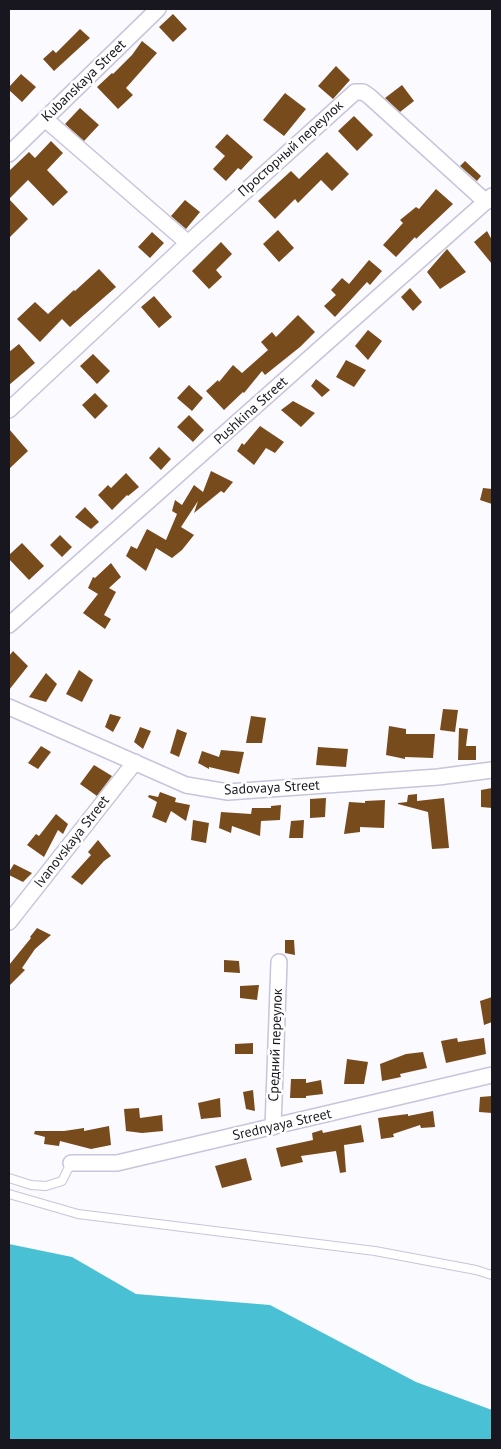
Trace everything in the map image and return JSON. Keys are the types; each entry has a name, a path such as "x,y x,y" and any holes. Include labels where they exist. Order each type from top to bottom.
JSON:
{"street":[{"name":"Kubanskaya Street","path":"9,154 158,9"},
{"name":"Просторный переулок","path":"9,410 355,92 363,92 369,96 489,199"},
{"path":"45,119 188,244"},
{"name":"Pushkina Street","path":"9,625 489,199"},
{"name":"Sadovaya Street","path":"9,707 186,785 228,792 438,777 492,770"},
{"name":"Ivanovskaya Street","path":"9,922 135,762"},
{"name":"Средний переулок","path":"273,1127 279,962"},
{"name":"Srednyaya Street","path":"71,1163 117,1163 492,1075"}],"lane":[{"path":"9,1178 31,1185 46,1186 62,1181 71,1163"},
{"path":"9,1194 78,1214 375,1251 492,1274"}],"water":[{"path":"9,1244 72,1257 136,1294 270,1305 416,1382 492,1410 492,1440 9,1440"}],"building":[{"path":"173,14 187,29 173,42 159,27"},
{"path":"80,29 90,38 54,71 43,59 53,50 56,53"},
{"path":"142,41 157,53 126,88 133,95 118,109 97,87 132,55"},
{"path":"336,66 350,80 333,99 318,86"},
{"path":"21,74 36,87 22,102 9,90 9,87"},
{"path":"402,85 414,101 400,112 385,98"},
{"path":"285,93 306,109 284,136 263,120"},
{"path":"80,108 99,125 84,141 65,124"},
{"path":"354,116 373,135 357,151 338,131"},
{"path":"227,134 253,157 241,170 238,168 226,181 213,169 225,156 215,147"},
{"path":"51,141 63,153 47,170 68,192 53,206 28,180 9,199 9,171 29,152 35,158"},
{"path":"327,152 349,174 332,191 321,180 298,203 295,199 275,219 258,201 291,171 299,179"},
{"path":"465,161 481,176 477,181 460,166"},
{"path":"436,189 453,204 416,239 415,237 396,257 383,245 403,223 400,220 416,207 419,209"},
{"path":"9,199 28,219 9,238"},
{"path":"185,200 200,212 186,229 171,216"},
{"path":"278,230 294,248 279,262 263,244"},
{"path":"487,231 492,240 492,264 474,242"},
{"path":"152,232 164,243 150,258 138,247"},
{"path":"221,242 232,254 216,270 222,277 209,289 192,271"},
{"path":"447,249 466,272 440,289 427,272"},
{"path":"369,260 382,271 370,285 367,282 335,317 324,306 336,295 331,290 342,278 349,284"},
{"path":"99,269 116,287 70,327 62,319 40,342 17,319 35,302 48,314"},
{"path":"410,288 422,302 413,311 401,297"},
{"path":"154,296 172,317 159,328 141,307"},
{"path":"298,315 315,332 300,347 265,375 262,371 244,393 224,410 206,391 218,380 219,382 233,365 242,373 268,350 261,342 272,332 276,337"},
{"path":"368,330 382,341 368,360 355,346"},
{"path":"19,344 35,363 9,385 9,352"},
{"path":"93,354 110,371 97,384 80,366"},
{"path":"346,360 366,370 354,387 336,377"},
{"path":"316,379 330,390 322,397 311,386"},
{"path":"189,385 203,398 192,411 177,398"},
{"path":"95,393 108,406 95,419 82,405"},
{"path":"293,401 315,413 301,427 281,410"},
{"path":"189,415 204,430 193,442 177,427"},
{"path":"260,426 284,442 275,453 266,448 254,465 237,451 242,443 244,445"},
{"path":"9,429 28,451 9,469"},
{"path":"159,447 171,459 161,470 149,458"},
{"path":"211,471 233,482 224,493 221,491 194,513 198,501 181,527 194,535 182,550 172,558 156,548 146,571 126,556 131,546 137,549 147,529 166,540 177,514 172,511 175,500 182,505 194,485 203,492"},
{"path":"126,473 139,487 127,495 112,510 98,495 108,485 111,488"},
{"path":"483,488 492,489 492,504 480,500"},
{"path":"85,507 99,522 91,529 75,517"},
{"path":"60,535 72,547 62,557 50,545"},
{"path":"22,543 44,566 29,580 9,559 9,555"},
{"path":"111,563 121,577 109,588 116,592 104,615 111,619 105,629 83,613 98,594 88,588 93,577 95,578"},
{"path":"13,651 28,666 9,690 9,656"},
{"path":"79,670 93,680 82,702 66,694"},
{"path":"46,673 57,684 46,702 29,697"},
{"path":"443,709 458,710 455,732 440,730"},
{"path":"110,714 121,717 113,732 105,727"},
{"path":"251,716 266,718 262,743 246,743"},
{"path":"389,726 406,729 406,734 435,734 433,758 405,757 405,759 386,755"},
{"path":"140,727 151,731 143,749 134,742"},
{"path":"459,728 468,729 466,746 476,746 476,760 458,760"},
{"path":"177,729 187,733 179,757 170,753"},
{"path":"41,746 51,752 38,769 28,763"},
{"path":"318,747 348,749 346,767 316,765"},
{"path":"221,750 244,752 239,774 209,767 209,769 198,763 202,751 219,757"},
{"path":"94,765 112,776 97,796 80,784"},
{"path":"492,788 492,808 481,807 481,790"},
{"path":"160,792 176,798 175,802 190,805 186,821 171,811 166,823 152,817 157,802 148,797 149,795 158,797"},
{"path":"417,794 417,801 444,798 449,848 432,849 428,812 398,804 407,802 408,795"},
{"path":"326,798 325,817 310,818 310,799"},
{"path":"385,800 384,828 360,827 360,832 344,834 349,802 365,803 365,801"},
{"path":"281,805 280,820 261,821 260,836 232,826 231,833 219,828 221,812 251,814 252,808 271,808 271,806"},
{"path":"56,814 68,824 63,834 58,830 44,857 27,845 36,834 39,836"},
{"path":"193,820 209,823 206,843 191,840"},
{"path":"304,820 303,838 289,838 291,821"},
{"path":"98,840 111,856 82,885 71,877 91,855 88,852"},
{"path":"14,864 32,873 23,882 9,875"},
{"path":"37,928 51,935 35,949 22,968 25,970 9,986 9,965"},
{"path":"285,940 294,940 295,955 285,953"},
{"path":"224,960 239,961 240,973 224,972"},
{"path":"259,985 257,1000 240,998 240,986"},
{"path":"492,997 492,1022 484,1025 480,1001"},
{"path":"457,1038 458,1042 484,1038 486,1054 446,1063 441,1041"},
{"path":"253,1043 253,1054 235,1054 235,1044"},
{"path":"423,1052 427,1068 400,1074 401,1077 382,1081 380,1064 406,1054"},
{"path":"347,1059 368,1062 364,1084 344,1084"},
{"path":"291,1079 306,1079 306,1083 321,1080 323,1094 306,1096 306,1098 290,1098"},
{"path":"253,1090 255,1111 246,1109 243,1092"},
{"path":"492,1096 492,1113 479,1112 480,1097"},
{"path":"220,1098 221,1117 201,1119 198,1103"},
{"path":"139,1108 140,1118 162,1115 163,1131 142,1133 126,1131 124,1109"},
{"path":"433,1111 435,1127 421,1128 420,1125 393,1134 394,1137 381,1139 378,1118 408,1114 408,1116"},
{"path":"361,1125 364,1142 344,1145 346,1172 340,1173 336,1151 301,1156 303,1162 281,1167 276,1148 313,1140 312,1133 322,1130 323,1133"},
{"path":"109,1126 111,1145 91,1149 60,1141 59,1146 44,1144 45,1137 34,1134 35,1131 64,1131 84,1128 84,1131"},
{"path":"246,1158 252,1180 222,1188 215,1166"}]}
